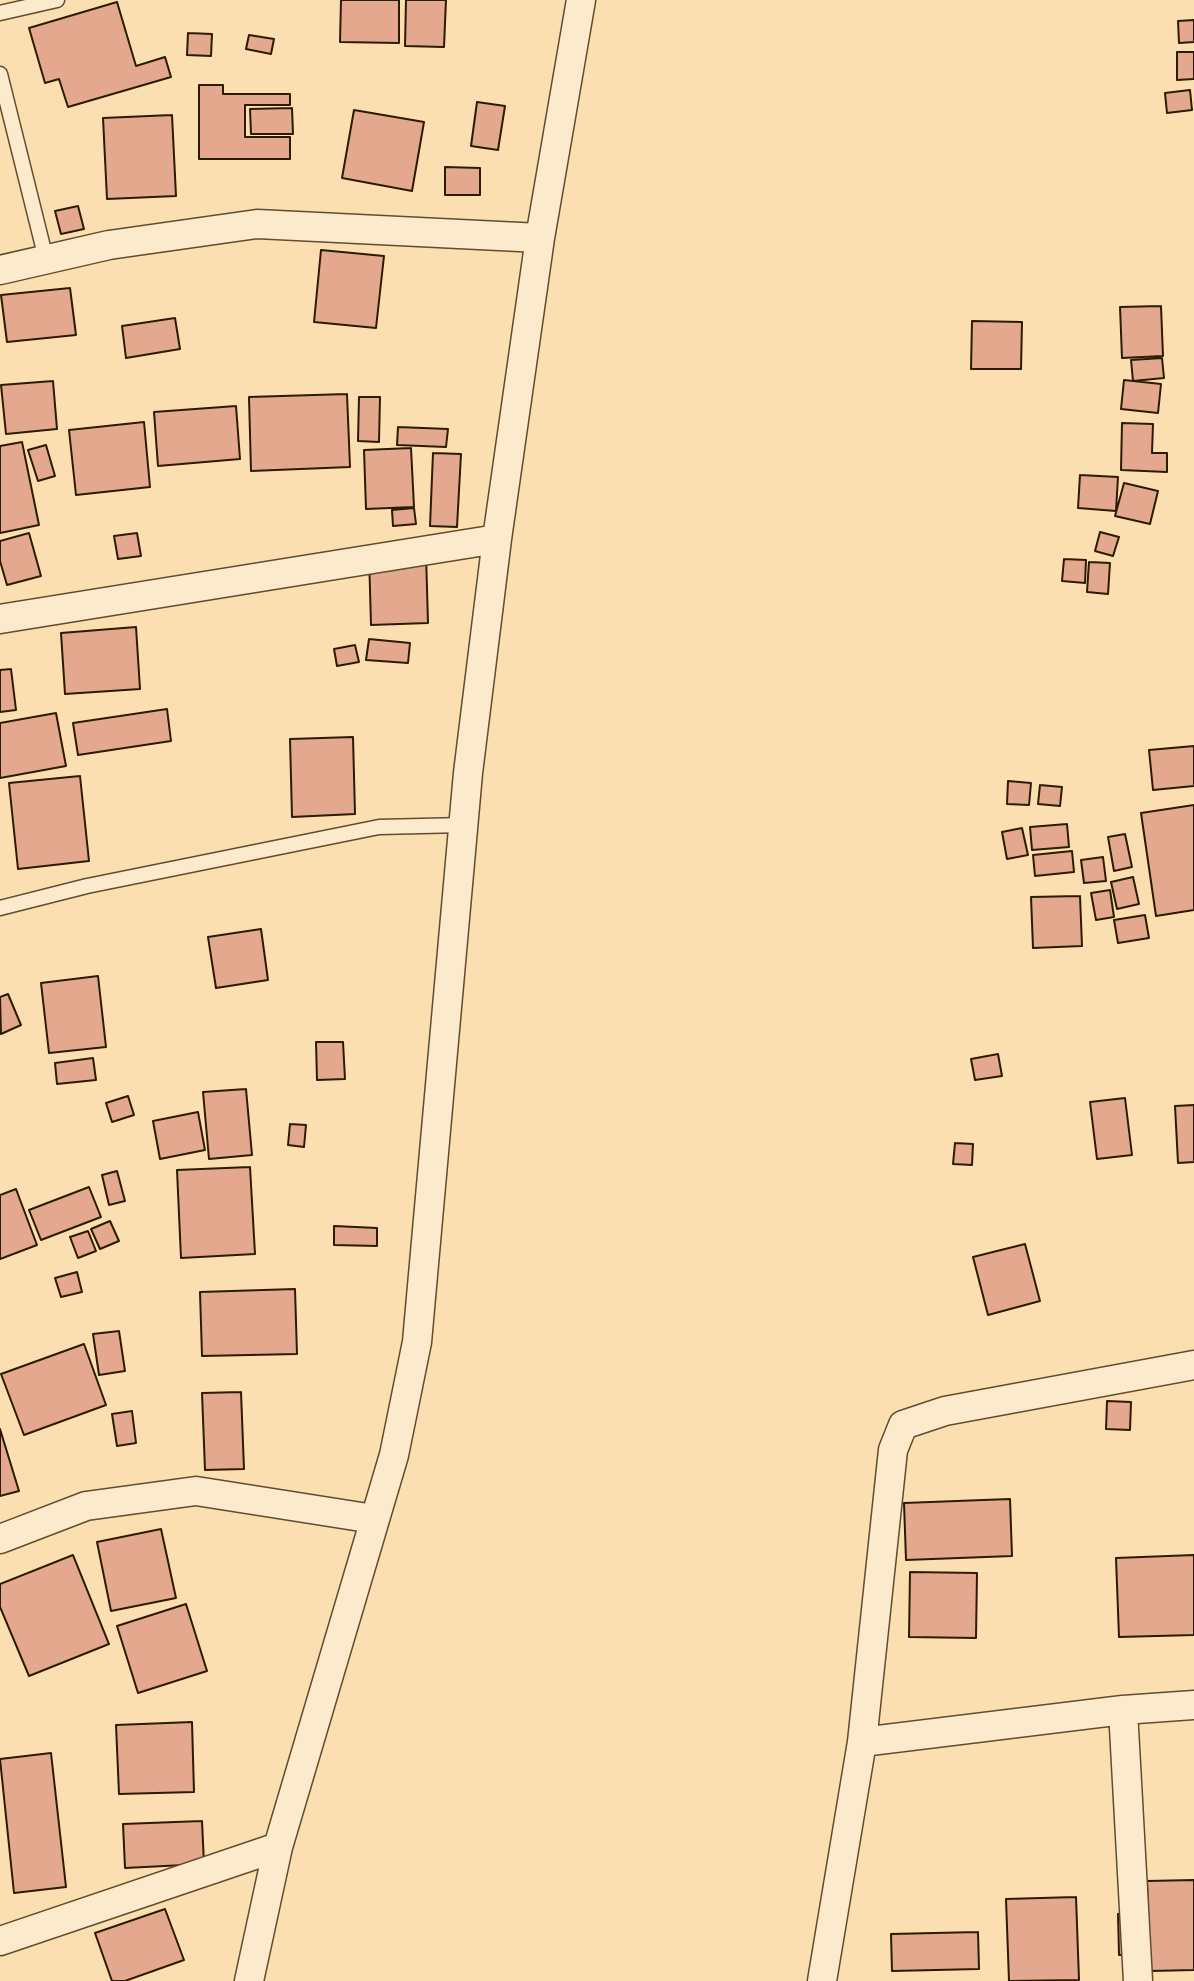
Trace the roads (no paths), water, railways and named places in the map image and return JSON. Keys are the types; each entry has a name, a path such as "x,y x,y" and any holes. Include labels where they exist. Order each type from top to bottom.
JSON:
{"street":[{"path":"249,1981 278,1847 394,1455 417,1342 464,825 497,539 540,239 581,0"},
{"path":"0,270 109,245 257,224 540,239"},
{"path":"0,619 497,539"},
{"path":"822,1981 862,1742 893,1450 903,1425 946,1411 1194,1365"},
{"path":"0,1539 86,1506 197,1491 374,1519"},
{"path":"862,1742 1123,1710 1194,1705"},
{"path":"1123,1710 1138,1981"},
{"path":"0,1941 278,1847"}],"lane":[{"path":"0,13 57,0"},
{"path":"0,74 46,259"},
{"path":"0,908 87,887 379,827 464,825"}]}
